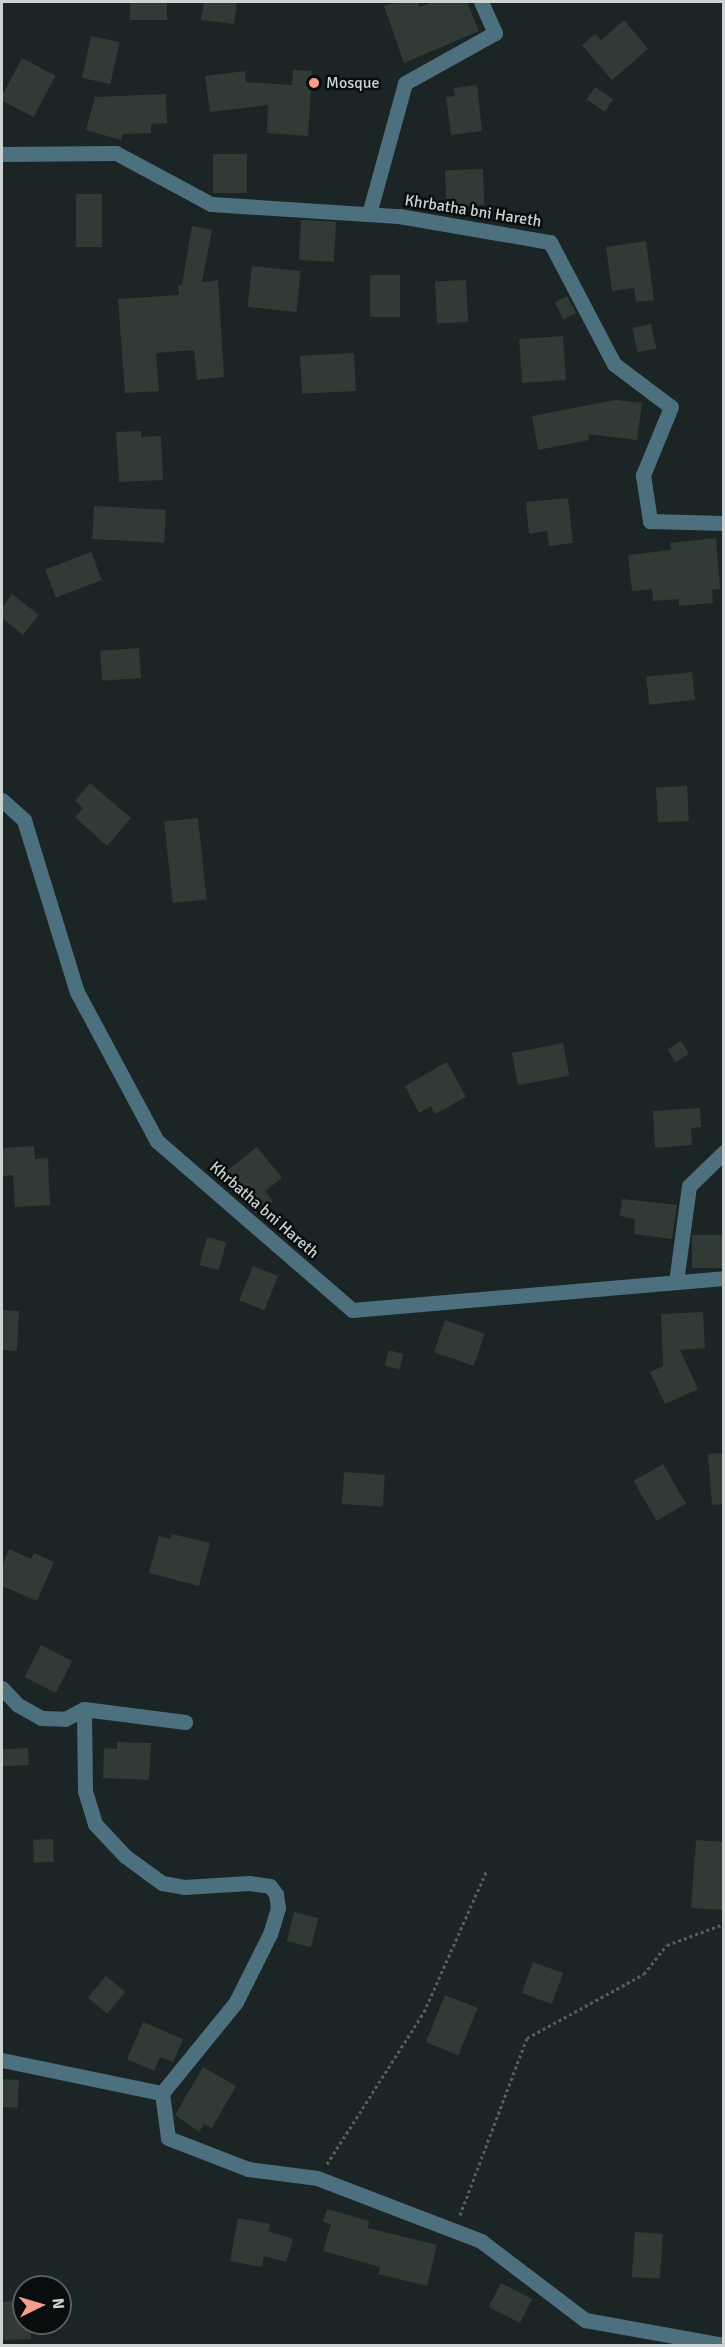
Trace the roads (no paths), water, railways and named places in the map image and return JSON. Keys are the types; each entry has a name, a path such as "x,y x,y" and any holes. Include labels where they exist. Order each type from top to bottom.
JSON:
{"street":[{"path":"369,214 405,83 495,33 481,2"},
{"name":"Khrbatha bni Hareth","path":"2,154 116,153 212,204 369,214 550,242 614,364 671,407 643,475 650,521 723,523"},
{"name":"Khrbatha bni Hareth","path":"2,800 24,820 77,992 157,1141 352,1310 723,1278"},
{"path":"676,1282 689,1186 723,1152"},
{"path":"2,1688 18,1705 41,1718 66,1719 84,1709 185,1722"},
{"path":"84,1709 85,1791 95,1824 125,1856 162,1883 184,1887 249,1883 270,1886 276,1894 278,1908 270,1934 236,2002 162,2093 168,2138 248,2169 317,2178 481,2241 585,2320 723,2345"},
{"path":"2,2060 162,2093"}],"place":[{"name":"Mosque","path":"314,83"}]}
